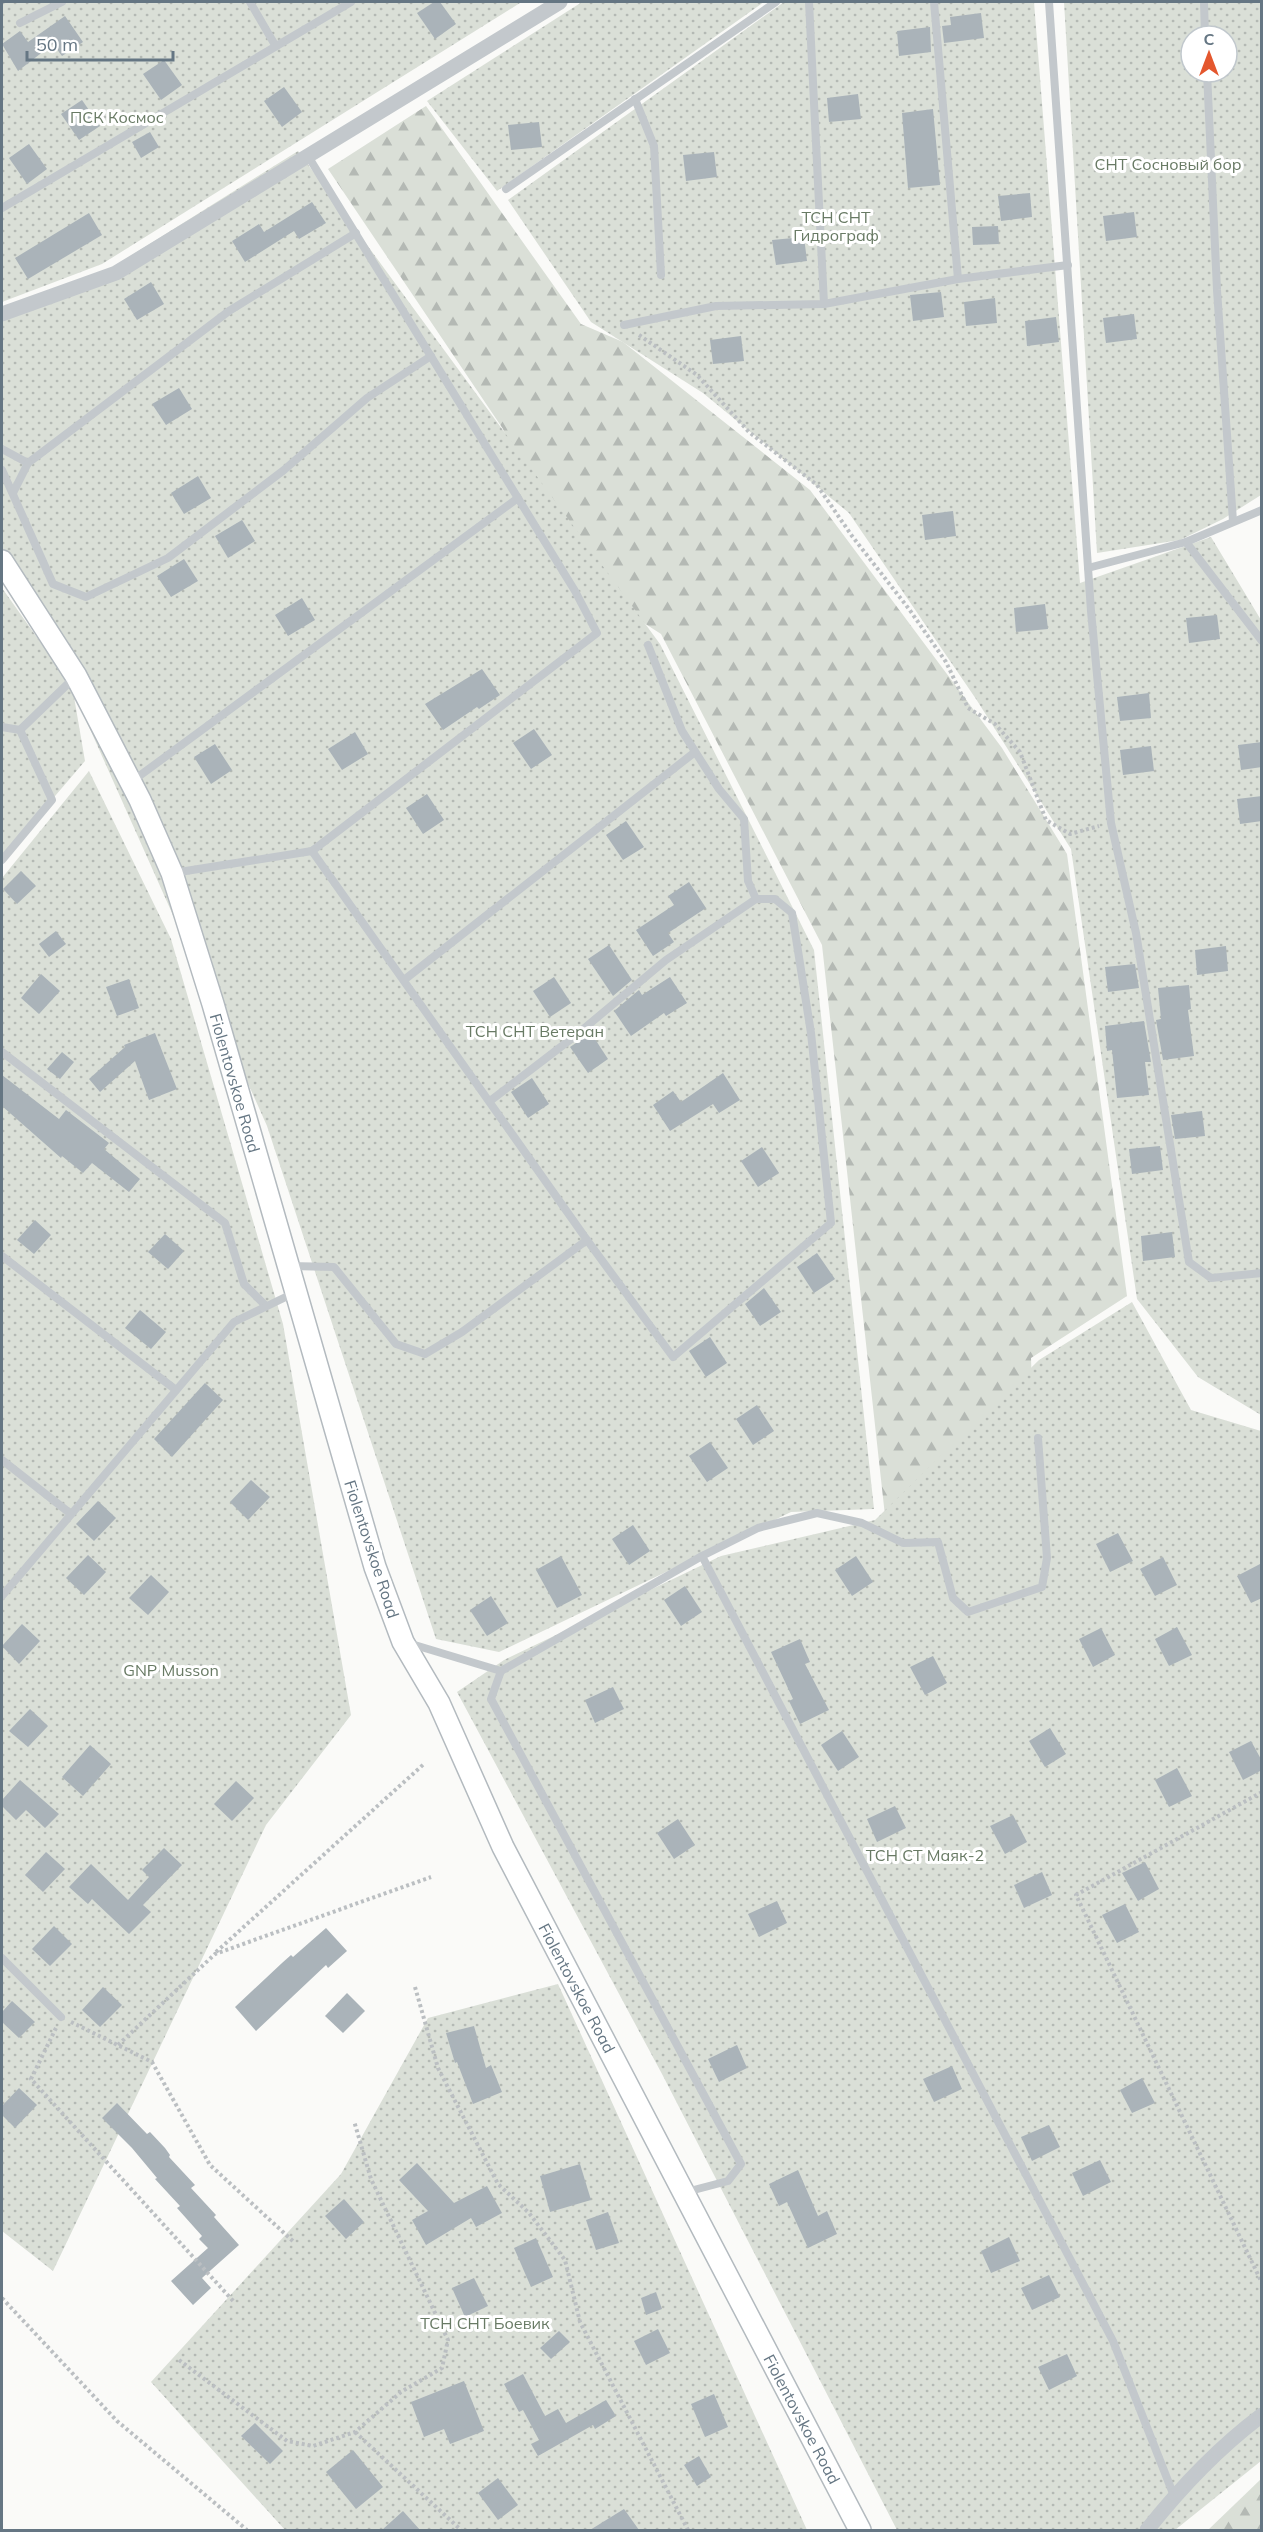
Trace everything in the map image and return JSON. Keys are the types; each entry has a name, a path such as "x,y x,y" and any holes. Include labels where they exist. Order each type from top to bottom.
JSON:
{"main road":[{"name":"Fiolentovskoe Road","path":"2,561 76,676 140,800 172,873 216,1016 375,1568 404,1642 439,1703 503,1847 861,2530"}],"street":[{"path":"2,314 116,273 560,2"},
{"path":"1147,2530 1174,2496 1230,2439 1262,2415"}],"lane":[{"path":"20,24 62,2"},
{"path":"250,2 274,45"},
{"path":"2,208 274,45 351,2"},
{"path":"506,189 776,2"},
{"path":"809,2 824,304"},
{"path":"934,2 958,279"},
{"path":"1049,2 1088,568 1111,823 1136,933 1189,1262 1210,1278 1262,1274"},
{"path":"1204,2 1205,24"},
{"path":"1208,84 1217,290 1233,521"},
{"path":"635,99 654,146 661,275"},
{"path":"172,873 312,850 597,633 575,591 308,156"},
{"path":"13,493 28,463 229,311 356,234"},
{"path":"624,325 716,306 824,304 958,279 1068,266"},
{"path":"2,470 53,584 87,597 168,558 284,470 367,398 431,356"},
{"path":"2,449 28,463"},
{"path":"130,783 518,498"},
{"path":"1088,568 1186,542 1262,510"},
{"path":"1186,542 1262,641"},
{"path":"648,645 682,731 719,789 744,819 748,881 756,899"},
{"path":"20,730 76,676"},
{"path":"2,727 20,730"},
{"path":"2,860 52,800 20,730"},
{"path":"404,980 695,752"},
{"path":"312,850 587,1240 673,1357 831,1223 811,1033 794,921 792,913 775,899 756,899 666,960 575,1036 490,1101"},
{"path":"2,1052 225,1223 244,1284 266,1306"},
{"path":"287,1265 334,1267 396,1344 425,1354 462,1332 587,1240"},
{"path":"2,1256 176,1390"},
{"path":"2,1596 234,1322 295,1292"},
{"path":"684,2192 728,2181 741,2163 491,1699 501,1671 702,1556 758,1528 817,1513 862,1523 903,1543 938,1542 953,1598 968,1612 1042,1587 1047,1558 1038,1438"},
{"path":"2,1460 71,1514"},
{"path":"702,1556 1113,2341 1174,2496"},
{"path":"404,1642 501,1671"},
{"path":"2,1958 61,2018"}],"path":[{"path":"624,325 697,375 749,432 817,485 946,662 968,708 995,724 1020,752 1046,820 1070,834 1111,823"},
{"path":"118,2045 215,1953 425,1763"},
{"path":"1262,1792 1076,1895 1262,2283"},
{"path":"215,1953 431,1877"},
{"path":"415,1987 438,2068 498,2184 529,2213 566,2260 580,2322 688,2530"},
{"path":"235,2303 31,2079 61,2018 152,2062 210,2165 295,2243"},
{"path":"179,2360 287,2441 313,2446 355,2432 401,2392 442,2368 448,2340 371,2179 354,2121"},
{"path":"2,2298 117,2421 248,2530"},
{"path":"355,2432 461,2530"}],"green space":[{"name":"ПСК Космос","path":"2,2 520,3 102,264 2,302"},
{"path":"582,2 764,2 497,191 427,101"},
{"name":"ТСН СНТ Гидрограф","path":"784,2 1034,2 1080,583 1211,537 1261,620 1261,1415 1198,1377 1137,1299 1071,849 976,699 849,513 703,393 591,322 508,200"},
{"name":"СНТ Сосновый бор","path":"1064,2 1261,2 1261,495 1223,519 1180,540 1097,553"},
{"path":"426,106 581,324 623,342 810,490 1002,748 1067,854 1127,1296 1031,1358 1036,1502 892,1579 822,945 661,634 557,567 503,429 328,169"},
{"name":"ТСН СНТ Ветеран","path":"298,151 660,644 814,950 874,1509 791,1512 499,1652 436,1639 267,1126 73,691 85,761 2,858 2,588 70,684 2,580 2,309 113,267"},
{"name":"GNP Musson","path":"89,771 171,939 283,1324 351,1715 266,1825 53,2271 2,2231 2,878"},
{"name":"ТСН СТ Маяк-2","path":"1132,1302 1191,1410 1261,1431 1261,2461 1175,2530 897,2530 662,2074 457,1692 504,1660 721,1556 875,1520 1039,1360"},
{"name":"ТСН СНТ Боевик","path":"558,1984 807,2530 285,2530 151,2382 341,2174 428,2018"},
{"path":"1261,2479 1261,2530 1208,2530"}],"building":[{"path":"434,2 440,2 456,24 435,39 417,13"},
{"path":"981,13 984,38 944,43 942,26 951,25 950,17"},
{"path":"65,16 83,42 62,56 53,44 18,71 2,44 20,31 28,42"},
{"path":"930,27 931,52 899,56 897,31"},
{"path":"164,60 182,85 161,100 143,74"},
{"path":"284,87 302,112 282,127 264,101"},
{"path":"858,94 861,119 829,122 827,98"},
{"path":"82,100 100,126 79,140 61,114"},
{"path":"933,109 940,185 908,188 902,113"},
{"path":"539,122 542,147 511,150 508,125"},
{"path":"150,132 159,147 141,158 132,142"},
{"path":"29,144 47,169 27,184 9,158"},
{"path":"714,152 717,177 686,181 683,155"},
{"path":"1030,193 1032,217 1001,221 998,196"},
{"path":"312,202 326,223 299,239 294,231 245,262 232,241 259,224 264,232"},
{"path":"1134,212 1137,237 1106,241 1103,216"},
{"path":"89,213 102,235 28,279 15,258"},
{"path":"998,226 999,244 973,245 972,227"},
{"path":"804,237 807,261 776,265 772,240"},
{"path":"151,282 164,304 137,320 124,299"},
{"path":"941,292 944,317 913,321 910,295"},
{"path":"995,298 997,323 966,326 964,302"},
{"path":"1134,314 1137,339 1106,343 1103,318"},
{"path":"1056,317 1059,342 1027,346 1025,321"},
{"path":"741,336 744,361 713,364 710,340"},
{"path":"179,388 192,409 166,425 152,404"},
{"path":"198,476 211,498 184,514 171,493"},
{"path":"953,511 956,536 925,540 922,515"},
{"path":"242,520 255,541 228,558 215,536"},
{"path":"184,559 198,581 171,597 157,576"},
{"path":"302,598 315,620 288,636 275,615"},
{"path":"1045,604 1048,629 1016,632 1014,608"},
{"path":"1217,615 1220,639 1189,643 1186,618"},
{"path":"482,669 500,695 479,709 477,707 443,730 425,704"},
{"path":"1149,693 1151,718 1120,721 1117,697"},
{"path":"534,729 552,755 531,769 513,743"},
{"path":"355,732 368,754 342,770 328,749"},
{"path":"1262,742 1262,767 1241,770 1238,745"},
{"path":"215,744 232,770 211,784 194,757"},
{"path":"1151,746 1154,771 1123,775 1120,750"},
{"path":"427,794 444,820 423,834 406,808"},
{"path":"1262,796 1262,821 1240,824 1237,799"},
{"path":"626,821 644,847 623,860 606,835"},
{"path":"21,871 36,886 17,904 3,889"},
{"path":"689,882 706,908 668,933 674,942 653,956 636,930 674,905 668,896"},
{"path":"56,931 66,944 49,957 39,944"},
{"path":"609,945 632,980 613,996 588,959"},
{"path":"1226,946 1228,971 1197,975 1195,950"},
{"path":"1135,964 1139,988 1108,992 1105,967"},
{"path":"41,974 60,991 39,1014 21,998"},
{"path":"554,977 571,1003 550,1017 533,991"},
{"path":"670,977 687,1003 666,1016 664,1013 631,1036 614,1011 639,990 642,995"},
{"path":"129,979 139,1008 117,1016 106,987"},
{"path":"1189,985 1191,1009 1188,1010 1194,1056 1163,1060 1156,1020 1161,1019 1158,988"},
{"path":"1144,1021 1151,1062 1145,1062 1149,1095 1117,1098 1112,1050 1107,1051 1105,1026"},
{"path":"155,1033 177,1089 149,1100 135,1061 100,1092 89,1079 125,1047 124,1045"},
{"path":"591,1033 608,1059 588,1073 570,1047"},
{"path":"62,1052 74,1062 60,1079 47,1069"},
{"path":"723,1073 740,1100 719,1113 713,1104 670,1131 653,1105 673,1091 681,1102"},
{"path":"2,1075 59,1119 66,1110 109,1143 104,1149 140,1179 129,1192 92,1163 83,1173 62,1156 61,1158 2,1106"},
{"path":"532,1078 549,1104 528,1118 511,1092"},
{"path":"1202,1111 1205,1136 1175,1139 1171,1115"},
{"path":"1160,1146 1163,1170 1132,1174 1129,1149"},
{"path":"762,1147 779,1173 758,1187 741,1161"},
{"path":"35,1220 51,1235 34,1254 17,1240"},
{"path":"1172,1232 1175,1257 1143,1261 1141,1236"},
{"path":"165,1234 184,1251 168,1269 148,1252"},
{"path":"817,1253 835,1279 814,1293 797,1267"},
{"path":"764,1288 781,1312 760,1326 745,1304"},
{"path":"140,1310 166,1332 151,1349 125,1328"},
{"path":"710,1337 727,1363 706,1377 689,1351"},
{"path":"205,1383 223,1400 172,1457 154,1439"},
{"path":"757,1405 774,1431 753,1445 736,1419"},
{"path":"710,1442 728,1468 707,1482 689,1456"},
{"path":"251,1480 270,1497 248,1520 230,1502"},
{"path":"98,1501 116,1518 94,1541 76,1524"},
{"path":"633,1525 650,1551 629,1565 612,1539"},
{"path":"1118,1533 1133,1561 1110,1572 1096,1544"},
{"path":"88,1555 106,1572 84,1595 66,1578"},
{"path":"561,1556 582,1595 557,1608 536,1570"},
{"path":"856,1556 873,1582 852,1596 835,1570"},
{"path":"1163,1557 1177,1585 1155,1596 1140,1569"},
{"path":"1262,1563 1262,1598 1251,1603 1237,1576"},
{"path":"151,1575 169,1592 148,1615 129,1598"},
{"path":"685,1586 702,1612 681,1626 664,1600"},
{"path":"491,1596 508,1623 487,1636 470,1610"},
{"path":"22,1624 40,1641 19,1664 2,1646"},
{"path":"1177,1627 1192,1655 1169,1666 1155,1639"},
{"path":"1101,1628 1115,1655 1093,1667 1079,1639"},
{"path":"800,1639 810,1662 805,1664 829,1710 800,1724 789,1701 793,1699 771,1652"},
{"path":"933,1656 947,1683 925,1695 910,1667"},
{"path":"613,1687 624,1709 595,1723 585,1700"},
{"path":"30,1709 48,1726 28,1747 9,1731"},
{"path":"1050,1728 1066,1754 1045,1767 1029,1741"},
{"path":"842,1731 859,1757 838,1771 821,1745"},
{"path":"1251,1741 1262,1761 1262,1770 1243,1780 1229,1752"},
{"path":"90,1745 111,1764 83,1796 62,1777"},
{"path":"1177,1768 1192,1796 1169,1807 1155,1780"},
{"path":"20,1780 59,1814 45,1828 26,1810 16,1820 2,1806 2,1800"},
{"path":"236,1781 254,1798 232,1821 214,1804"},
{"path":"895,1806 906,1828 877,1842 867,1819"},
{"path":"1013,1815 1027,1842 1005,1854 990,1826"},
{"path":"678,1819 695,1845 674,1859 657,1833"},
{"path":"164,1848 182,1865 143,1905 151,1912 129,1934 92,1899 88,1904 69,1887 91,1864 128,1900 149,1877 142,1870"},
{"path":"46,1852 65,1869 43,1892 25,1875"},
{"path":"1145,1862 1159,1889 1138,1901 1122,1873"},
{"path":"1042,1872 1052,1895 1024,1908 1014,1885"},
{"path":"777,1901 787,1923 759,1937 748,1914"},
{"path":"1125,1904 1139,1932 1117,1943 1102,1915"},
{"path":"54,1926 72,1944 50,1966 32,1949"},
{"path":"326,1928 347,1951 328,1968 326,1965 256,2031 235,2007 291,1955 293,1957"},
{"path":"103,1987 122,2005 100,2027 82,2010"},
{"path":"347,1993 365,2011 343,2033 325,2016"},
{"path":"12,2001 35,2022 19,2038 2,2022 2,2012"},
{"path":"474,2026 486,2068 491,2065 502,2092 473,2104 457,2062 455,2063 446,2033"},
{"path":"737,2045 747,2068 719,2082 708,2059"},
{"path":"952,2066 962,2089 934,2102 923,2079"},
{"path":"1142,2078 1155,2103 1132,2113 1120,2090"},
{"path":"19,2088 37,2105 15,2128 2,2115 2,2106"},
{"path":"117,2103 147,2134 150,2132 165,2148 169,2157 195,2185 191,2188 239,2245 202,2278 211,2288 193,2305 171,2281 208,2248 199,2239 202,2236 177,2208 180,2206 155,2179 157,2178 132,2148 102,2118"},
{"path":"1049,2125 1060,2147 1032,2161 1021,2137"},
{"path":"1100,2160 1111,2182 1083,2196 1072,2173"},
{"path":"417,2163 454,2203 487,2186 502,2213 476,2227 471,2218 426,2245 412,2220 428,2211 399,2180"},
{"path":"580,2164 591,2200 550,2212 540,2176"},
{"path":"798,2170 818,2216 827,2211 837,2234 808,2248 787,2202 779,2206 769,2184"},
{"path":"344,2199 364,2222 346,2239 325,2216"},
{"path":"608,2212 619,2243 596,2250 586,2220"},
{"path":"1009,2237 1020,2261 991,2273 981,2251"},
{"path":"536,2238 553,2277 531,2287 514,2248"},
{"path":"1049,2275 1060,2297 1032,2310 1021,2288"},
{"path":"474,2278 488,2306 465,2317 452,2288"},
{"path":"656,2292 662,2309 646,2315 641,2298"},
{"path":"658,2329 670,2353 646,2365 634,2341"},
{"path":"559,2331 570,2342 551,2359 540,2348"},
{"path":"1067,2354 1077,2376 1049,2390 1038,2367"},
{"path":"523,2374 545,2416 558,2409 566,2423 606,2400 616,2416 595,2429 593,2425 538,2456 531,2444 539,2440 523,2410 519,2412 504,2384"},
{"path":"464,2381 484,2431 450,2444 444,2429 424,2437 411,2402"},
{"path":"714,2394 728,2427 705,2437 691,2404"},
{"path":"255,2423 283,2451 270,2464 241,2436"},
{"path":"353,2450 383,2487 356,2509 326,2472"},
{"path":"699,2456 711,2477 697,2486 684,2465"},
{"path":"498,2478 518,2505 498,2520 478,2493"},
{"path":"624,2509 639,2530 590,2530"},
{"path":"403,2511 420,2530 382,2530"}]}
